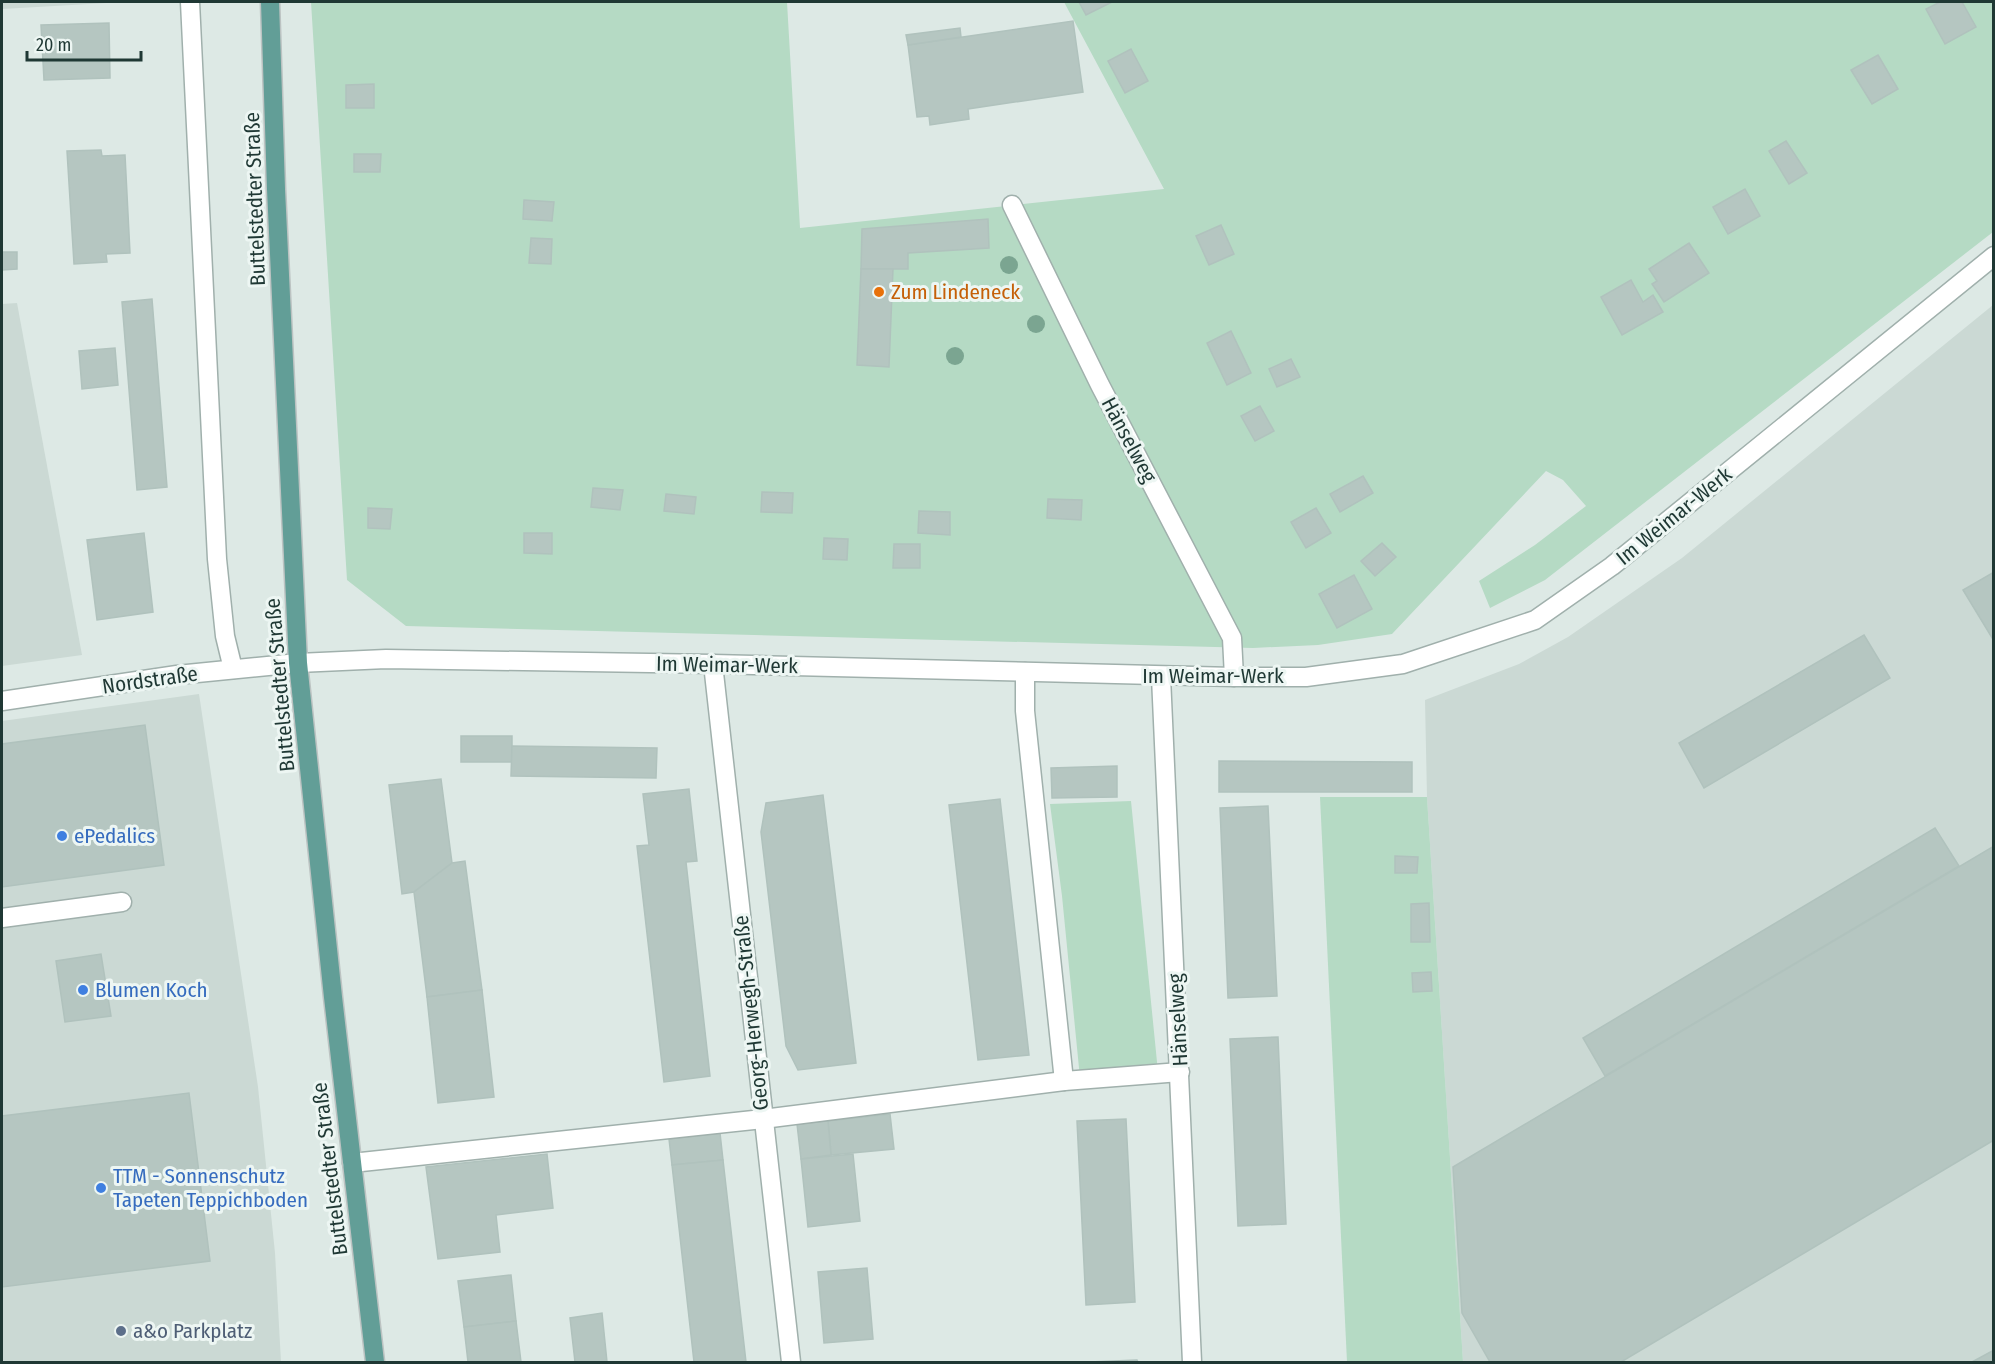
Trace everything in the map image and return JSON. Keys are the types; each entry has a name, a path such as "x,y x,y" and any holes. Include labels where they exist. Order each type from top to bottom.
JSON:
{"main road":[{"name":"Buttelstedter Straße","path":"270,2 276,189 298,663 375,1362"}],"street":[{"path":"190,2 217,559 225,636 233,669"},
{"name":"Hänselweg","path":"1012,205 1100,385 1232,638 1234,677"},
{"name":"Im Weimar-Werk","path":"298,663 386,659 712,664 1161,677 1306,677 1403,664 1535,620 1612,566 1994,256"},
{"name":"Nordstraße","path":"2,701 177,675 298,663"},
{"name":"Georg-Herwegh-Straße","path":"712,664 791,1362"},
{"path":"1025,672 1025,711 1064,1081"},
{"name":"Hänselweg","path":"1161,677 1192,1362"},
{"path":"2,918 122,902"},
{"path":"352,1162 763,1119 1064,1081 1180,1071"}],"shaded area":[{"path":"2,2 124,2 2,9"},
{"path":"17,303 82,655 2,666 2,304"},
{"path":"1993,305 1993,1362 1463,1362 1427,797 1425,700 1519,664 1568,637 1682,558"},
{"path":"199,694 258,1087 275,1253 281,1362 2,1362 2,721"}],"green space":[{"path":"311,2 787,2 800,228 1164,189 1064,2 1993,2 1993,232 1545,580 1490,608 1479,581 1535,545 1586,506 1563,480 1546,471 1392,634 1318,645 1253,648 406,626 347,580"},
{"path":"1320,797 1427,797 1463,1362 1347,1362"},
{"path":"1131,801 1158,1072 1080,1078 1062,896 1050,804"}],"building":[{"path":"1079,2 1112,2 1086,15"},
{"path":"1940,2 1962,2 1976,27 1945,44 1926,9"},
{"path":"1073,21 1083,92 968,109 969,119 930,125 929,116 917,117 908,45"},
{"path":"109,23 110,78 44,80 41,25"},
{"path":"960,28 961,37 908,45 906,35"},
{"path":"1131,49 1148,81 1125,93 1108,61"},
{"path":"1878,55 1898,89 1872,104 1851,70"},
{"path":"374,84 374,108 346,108 346,85"},
{"path":"1786,141 1807,173 1789,184 1769,151"},
{"path":"101,150 102,156 125,155 130,253 106,254 107,262 74,264 67,151"},
{"path":"354,154 381,154 380,172 354,172"},
{"path":"1745,189 1760,216 1728,234 1713,207"},
{"path":"524,200 554,202 552,221 523,219"},
{"path":"988,219 989,248 908,253 908,269 861,269 862,229"},
{"path":"1221,225 1234,254 1209,265 1196,236"},
{"path":"531,238 552,239 551,264 529,263"},
{"path":"1689,243 1709,273 1664,302 1652,284 1657,281 1649,269"},
{"path":"2,252 17,252 17,269 2,270"},
{"path":"861,269 893,269 889,367 857,365"},
{"path":"1631,280 1643,302 1653,295 1663,312 1622,335 1601,297"},
{"path":"152,299 167,487 137,490 122,302"},
{"path":"1231,331 1251,373 1227,385 1207,343"},
{"path":"115,348 118,385 82,389 79,351"},
{"path":"1291,359 1300,377 1277,387 1269,369"},
{"path":"1260,406 1274,431 1255,441 1241,416"},
{"path":"1363,476 1373,493 1340,512 1330,494"},
{"path":"593,488 623,490 620,510 591,507"},
{"path":"762,492 793,493 792,513 761,512"},
{"path":"666,494 696,497 694,514 664,511"},
{"path":"1048,499 1082,500 1081,520 1047,518"},
{"path":"368,508 392,509 390,529 368,528"},
{"path":"1316,508 1331,533 1306,548 1291,522"},
{"path":"919,511 950,512 950,535 918,533"},
{"path":"144,533 153,612 97,620 87,540"},
{"path":"524,533 552,533 552,554 524,553"},
{"path":"824,538 848,539 847,560 823,559"},
{"path":"1382,543 1396,557 1375,576 1361,561"},
{"path":"894,544 920,544 920,568 893,568"},
{"path":"1994,572 1994,641 1963,590"},
{"path":"1354,575 1372,609 1337,628 1319,594"},
{"path":"1864,635 1890,678 1704,788 1679,743"},
{"path":"145,725 164,865 2,887 2,744"},
{"path":"461,736 512,736 512,762 461,762"},
{"path":"512,746 657,748 656,778 511,776"},
{"path":"1219,761 1412,762 1412,792 1219,792"},
{"path":"1117,766 1117,797 1052,798 1051,768"},
{"path":"441,779 452,863 414,892 402,894 389,785"},
{"path":"689,789 697,861 686,862 710,1076 664,1082 637,846 649,845 643,794"},
{"path":"823,795 856,1063 798,1070 786,1046 761,832 766,803"},
{"path":"1000,799 1029,1055 978,1060 949,805"},
{"path":"1268,806 1277,996 1228,998 1220,808"},
{"path":"1935,828 1959,866 1605,1076 1583,1038"},
{"path":"1994,846 1994,1140 1621,1362 1490,1362 1462,1313 1453,1167"},
{"path":"1395,856 1418,857 1417,873 1395,873"},
{"path":"465,861 482,990 427,997 414,892 452,863"},
{"path":"1429,903 1430,942 1411,942 1411,904"},
{"path":"101,954 111,1016 65,1022 56,961"},
{"path":"1431,972 1432,991 1413,992 1412,973"},
{"path":"482,990 494,1097 438,1103 427,997"},
{"path":"1278,1037 1286,1224 1238,1226 1230,1039"},
{"name":"TTM - Sonnenschutz Tapeten Teppichboden","path":"189,1093 210,1261 2,1287 2,1116"},
{"path":"890,1114 894,1149 831,1155 828,1121"},
{"path":"1126,1119 1135,1302 1086,1305 1077,1121"},
{"path":"828,1121 831,1155 801,1159 797,1124"},
{"path":"720,1133 723,1160 672,1165 669,1139"},
{"path":"547,1154 553,1208 496,1215 500,1252 438,1259 426,1167"},
{"path":"853,1154 860,1221 808,1227 801,1159"},
{"path":"723,1160 746,1362 694,1362 672,1165"},
{"path":"867,1268 873,1339 824,1343 818,1272"},
{"path":"511,1275 516,1321 464,1327 458,1281"},
{"path":"602,1313 607,1362 575,1362 570,1318"},
{"path":"516,1321 521,1362 468,1362 464,1327"},
{"path":"1994,1350 1994,1362 1972,1362"},
{"path":"1137,1360 1138,1362 1089,1362"}],"place":[{"name":"Zum Lindeneck","path":"879,292"},
{"name":"ePedalics","path":"62,836"},
{"name":"Blumen Koch","path":"83,990"},
{"name":"TTM - Sonnenschutz Tapeten Teppichboden","path":"101,1188"},
{"name":"a&o Parkplatz","path":"121,1331"}]}
